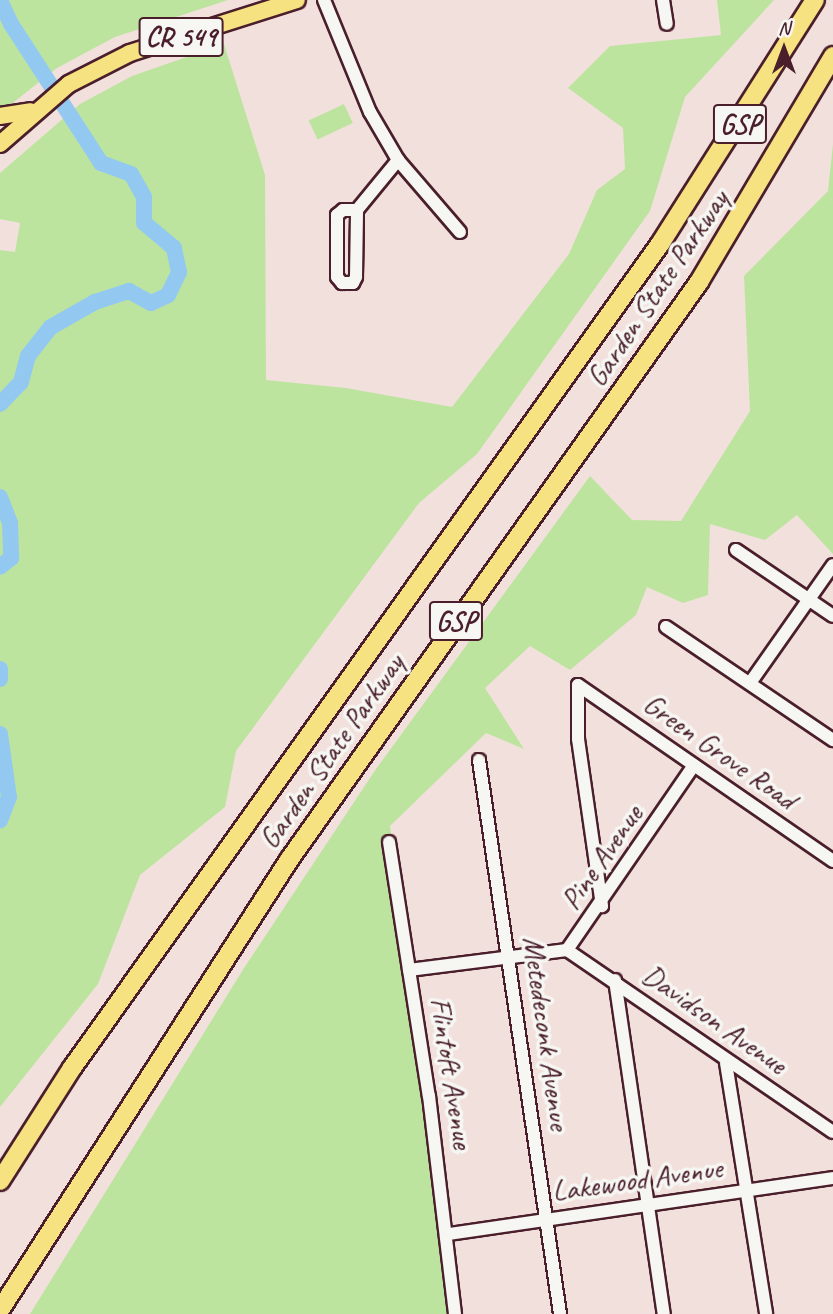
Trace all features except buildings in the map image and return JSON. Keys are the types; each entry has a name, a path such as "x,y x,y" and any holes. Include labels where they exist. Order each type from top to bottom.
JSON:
{"highway":[{"name":"Garden State Parkway","path":"0,1181 72,1068 660,244 815,0"},
{"name":"Garden State Parkway","path":"0,1310 289,860 699,282 833,56"}],"main road":[{"name":"CR 549","path":"0,143 37,108 69,84 130,53 297,0"},
{"path":"0,116 37,108"}],"street":[{"path":"324,0 370,112 398,160 460,232"},
{"path":"663,0 667,24"},
{"path":"357,210 343,210 337,215 337,277 342,283 353,283 356,277 357,210 398,160"},
{"path":"736,550 833,616"},
{"path":"750,683 833,565"},
{"path":"666,627 833,740"},
{"name":"Green Grove Road","path":"601,906 578,739 578,685 833,860"},
{"name":"Metedeconk Avenue","path":"479,760 510,955 560,1314"},
{"name":"Pine Avenue","path":"409,970 510,955 567,950 601,906 694,765"},
{"name":"Flintoft Avenue","path":"389,842 449,1234 456,1314"},
{"name":"Davidson Avenue","path":"567,950 615,980 726,1063 833,1132"},
{"path":"615,980 664,1314"},
{"path":"726,1063 766,1314"},
{"name":"Lakewood Avenue","path":"449,1234 647,1203 833,1178"}],"green space":[{"path":"0,0 228,0 115,37 57,68 0,113"},
{"path":"717,0 774,0 685,97 650,211 477,454 419,503 236,751 225,807 140,875 98,984 0,1107 0,250 15,252 20,223 0,219 0,173 80,104 132,76 224,44 265,175 266,380 346,388 452,407 569,254 597,190 625,169 623,128 568,88 610,46 721,35"},
{"path":"344,104 353,123 318,140 309,120"},
{"path":"833,144 833,554 797,515 765,540 710,524 708,595 683,603 647,587 636,615 570,670 530,646 485,688 524,749 486,733 390,826 458,1314 30,1314 244,968 376,769 590,476 632,520 681,521 750,411 744,276 828,191"}],"waterway":[{"path":"0,0 11,24 101,163 131,174 144,197 144,223 174,248 179,272 168,295 151,303 129,291 95,302 51,327 28,356 21,382 0,404"},
{"path":"0,497 10,523 11,558 0,567"},
{"path":"0,669 0,679"},
{"path":"0,734 9,797 0,820"}]}
